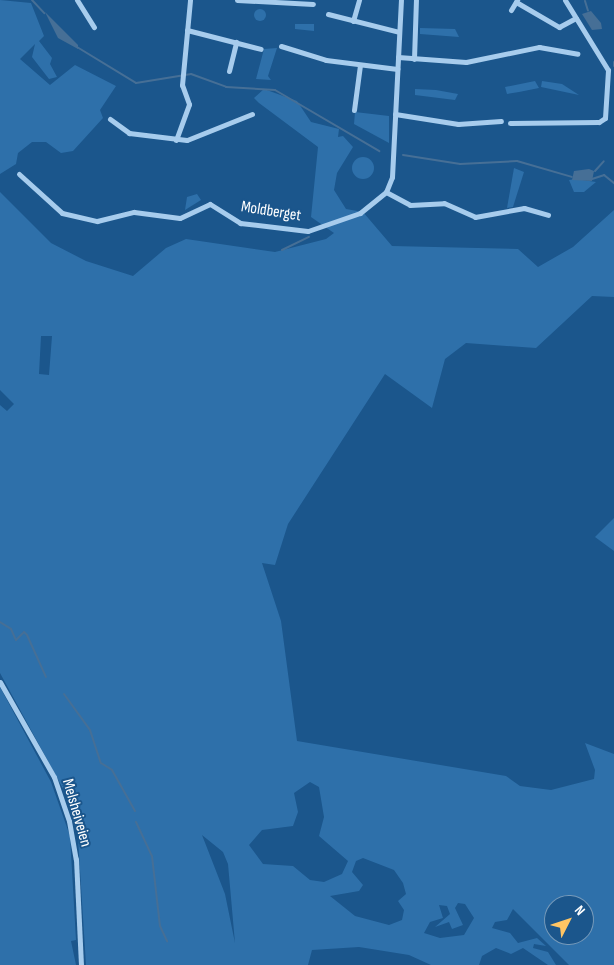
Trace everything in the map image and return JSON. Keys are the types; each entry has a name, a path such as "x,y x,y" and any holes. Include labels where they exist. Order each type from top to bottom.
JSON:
{"street":[{"path":"76,0 94,27"},
{"path":"176,140 189,104 182,85 190,0"},
{"path":"237,0 313,4"},
{"path":"353,21 359,0"},
{"path":"401,0 393,171 386,192 410,205 444,203 476,217 524,208 548,216"},
{"path":"414,59 416,0"},
{"path":"510,123 600,122 605,118 608,70 565,0"},
{"path":"511,10 516,1 559,27 576,18"},
{"path":"328,14 399,32"},
{"path":"187,30 260,49"},
{"path":"229,71 236,42"},
{"path":"281,46 360,66 397,69"},
{"path":"398,57 474,62 538,48 577,54"},
{"path":"354,110 360,66"},
{"path":"110,119 129,134 176,140 203,137 252,114"},
{"path":"396,114 458,124 501,121"},
{"name":"Moldberget","path":"19,174 62,214 101,221 134,212 180,218 210,204 240,223 308,230 366,210 386,192"},
{"name":"Melsheiveien","path":"0,682 54,778 69,821 76,859 81,965"}],"shaded area":[{"path":"0,0 31,3 44,36 39,41 52,58 50,64 57,77 49,79 32,57 35,44 20,59 50,85 75,65 116,86 100,110 103,118 73,151 61,153 46,142 32,142 18,153 16,164 0,174"},
{"path":"258,9 262,9 266,15 262,21 258,21 254,17 254,13"},
{"path":"591,11 601,23 602,29 592,30 582,14"},
{"path":"45,12 78,45 78,49 58,38"},
{"path":"295,24 314,24 314,31 295,29"},
{"path":"420,28 455,29 459,37 420,34"},
{"path":"277,48 268,76 271,80 256,79 264,49"},
{"path":"535,81 539,88 507,94 505,87"},
{"path":"542,81 562,84 579,95 541,87"},
{"path":"264,89 297,101 311,122 339,129 338,137 343,136 353,147 337,173 334,190 346,209 363,212 392,246 518,249 538,267 573,247 614,210 614,297 592,296 536,348 466,343 445,359 432,408 385,374 288,524 275,565 262,563 281,621 297,741 506,776 520,786 551,790 594,779 595,770 585,743 614,754 614,965 569,965 549,945 594,945 594,895 544,895 544,940 513,909 507,920 495,922 492,928 510,933 518,943 537,938 546,946 534,944 533,948 548,952 556,965 548,965 523,948 511,954 496,948 482,956 479,965 431,965 409,955 359,947 312,950 308,965 86,965 78,838 67,796 0,673 0,405 7,411 14,404 0,390 0,192 51,243 86,261 133,276 166,248 186,239 275,252 326,239 334,233 311,217 318,147 254,98","holes":["41,336 52,336 49,375 39,374","310,782 319,787 324,817 319,836 348,861 342,874 324,882 310,880 293,866 263,864 249,845 262,830 293,826 298,812 294,793","202,835 223,852 228,864 235,943 225,894","363,858 394,870 403,883 406,894 398,901 404,910 402,920 389,925 355,916 330,896 359,891 363,885 352,872 356,861","458,903 465,904 474,918 464,935 440,938 424,933 430,922 443,918 439,905 447,906 450,914 435,927 449,922 452,929 463,925 455,908"]},
{"path":"415,89 458,94 455,100 415,95"},
{"path":"355,112 389,116 389,143 354,124"},
{"path":"363,157 371,160 374,168 371,176 363,179 355,176 352,168 355,160"},
{"path":"514,168 524,172 513,207 507,208"},
{"path":"589,169 594,171 592,181 572,180 574,171"},
{"path":"576,179 596,182 584,192 574,192 569,180"},
{"path":"197,194 201,200 185,210 187,197"},
{"path":"614,518 614,551 595,537"},
{"path":"0,687 51,782 70,836 76,940 71,941 76,965 0,965"}],"waterway":[{"path":"32,0 44,13"},
{"path":"585,1 588,11"},
{"path":"77,47 136,83 191,74 226,87 275,90 379,151"},
{"path":"403,155 460,164 517,161 572,177"},
{"path":"595,171 604,161"},
{"path":"592,179 604,175 614,183"},
{"path":"282,250 309,237"},
{"path":"0,622 11,629 16,640 24,632 27,635 46,677"},
{"path":"64,694 90,730 101,763 112,770 135,811"},
{"path":"136,822 152,856 160,926 167,941"}]}
